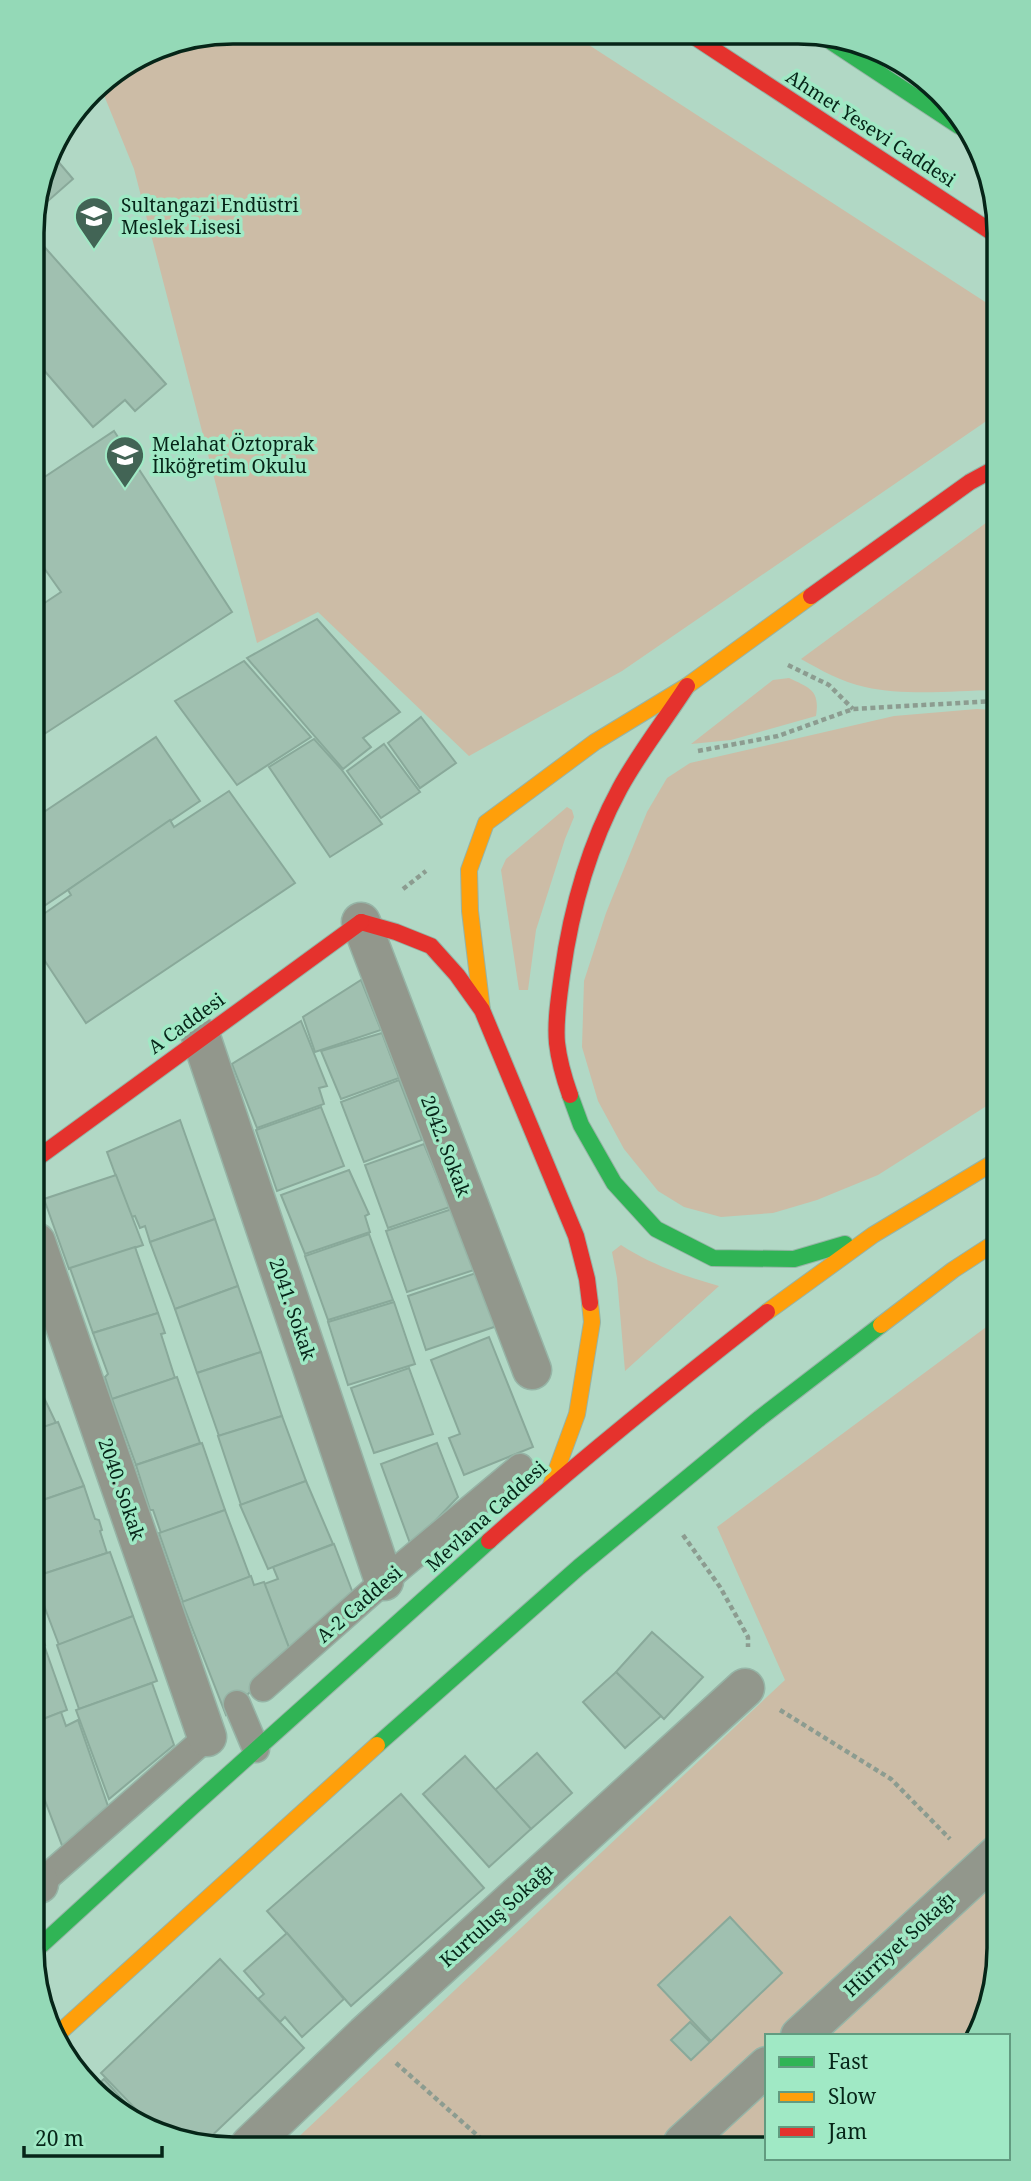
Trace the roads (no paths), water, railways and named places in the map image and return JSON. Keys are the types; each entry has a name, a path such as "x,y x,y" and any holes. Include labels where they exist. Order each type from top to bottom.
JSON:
{"main road":[{"name":"Ahmet Yesevi Caddesi","path":"705,44 987,229"},
{"path":"843,49 949,119"},
{"path":"970,482 987,463"},
{"path":"482,1010 470,911 469,870 486,823 595,743 687,686 970,482 987,473"},
{"path":"687,686 621,786 596,836 579,886 567,936 558,1001 557,1042 562,1073 582,1125 614,1183 656,1229 713,1258 794,1259 873,1235"},
{"path":"361,922 431,946 457,975 482,1010 576,1236 587,1279 592,1322 577,1415 550,1487"},
{"name":"A Caddesi","path":"44,1153 361,922"},
{"name":"Mevlana Caddesi","path":"44,1943 550,1487 676,1382 790,1294 873,1235 987,1166"},
{"path":"62,2031 302,1811 579,1567 770,1410 953,1270 987,1248"}],"street":[{"name":"2042. Sokak","path":"361,922 533,1370"},
{"name":"2041. Sokak","path":"201,1037 384,1581"},
{"name":"2040. Sokak","path":"44,1265 207,1737"},
{"name":"Kurtuluş Sokağı","path":"259,2137 365,2035 745,1688"},
{"name":"Hürriyet Sokağı","path":"802,2034 987,1873"},
{"path":"690,2137 765,2068"}],"lane":[{"name":"A-2 Caddesi","path":"263,1688 520,1466"},
{"path":"237,1704 256,1749"},
{"path":"44,1879 207,1737"}],"place":[{"name":"Sultangazi Endüstri Meslek Lisesi","path":"94,250"},
{"name":"Melahat Öztoprak İlköğretim Okulu","path":"125,489"}]}
